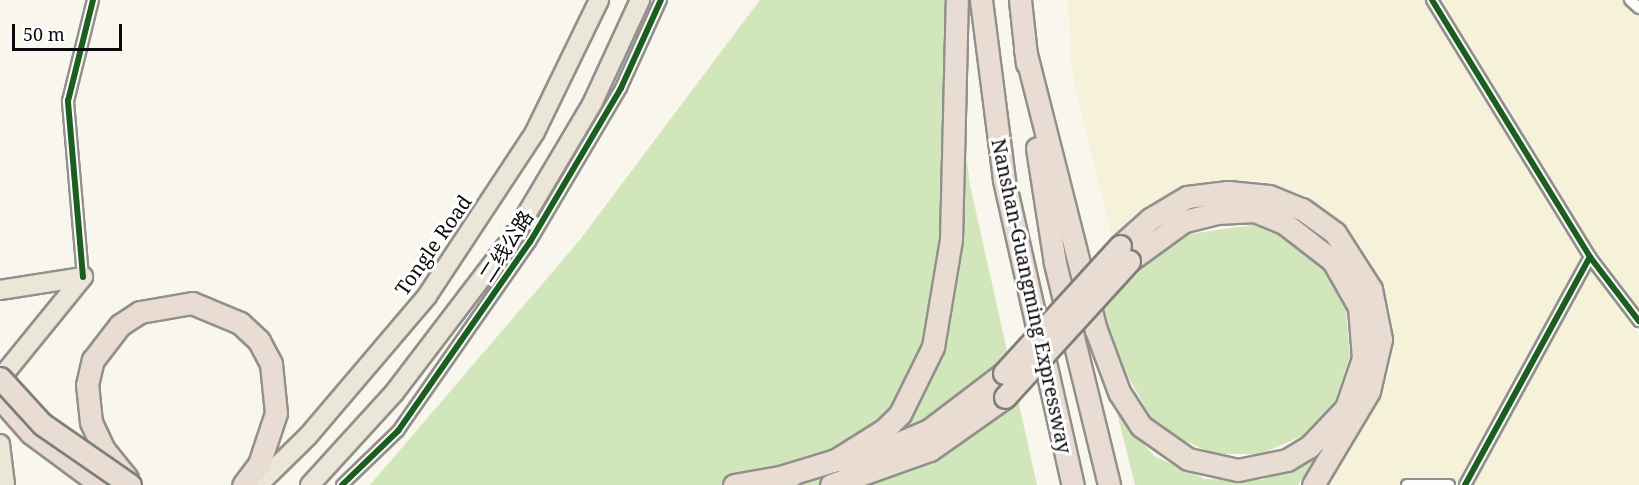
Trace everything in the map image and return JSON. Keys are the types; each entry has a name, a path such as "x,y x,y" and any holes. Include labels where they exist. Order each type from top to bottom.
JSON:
{"highway":[{"path":"780,477 836,460 885,429 900,414 933,347 951,239 957,0"},
{"name":"Nanshan-Guangming Expressway","path":"981,0 1004,180 1073,485"},
{"name":"Nanshan-Guangming Expressway","path":"1020,0 1055,263 1108,485"},
{"path":"734,485 842,466 901,445 956,414 1004,373 1124,253 1184,221 1217,213 1255,212 1284,223 1333,261 1359,307 1363,358 1346,408 1310,447 1287,460 1238,470 1188,459 1141,426 1119,392 1096,330 1025,50"},
{"path":"831,485 930,450 1005,397 1150,219 1187,197 1228,192 1269,196 1302,209 1335,233 1371,289 1382,339 1369,391 1313,485"},
{"path":"132,485 108,456 91,422 87,385 93,360 120,325 167,304 215,309 259,341 276,390 269,439 243,485"},
{"path":"0,378 42,424 132,485"},
{"path":"0,398 31,433 100,485"}],"main road":[{"name":"Tongle Road","path":"258,485 308,436 427,296 535,132 599,0"},
{"path":"310,485 394,393 513,237 592,104 640,0"},
{"path":"0,290 83,276"},
{"path":"0,378 83,276"},
{"path":"0,444 5,485"}],"street":[{"path":"83,276 68,101 93,0"},
{"name":"二线公路","path":"342,485 398,431 530,242 621,88 661,0"},
{"path":"1432,0 1590,257 1639,321"},
{"path":"1630,0 1639,8"},
{"path":"1465,485 1590,257"},
{"path":"1407,485 1449,485"}],"shaded area":[{"path":"1068,0 1423,0 1583,262 1639,335 1639,485 1329,485 1364,428 1391,369 1391,312 1371,262 1345,224 1308,197 1272,183 1228,179 1183,185 1142,208 1111,236 1071,67"},
{"path":"1442,0 1639,0 1639,307 1597,252"}],"green space":[{"path":"760,0 946,0 970,185 1037,485 370,485 579,241"},
{"path":"1253,225 1278,234 1323,269 1346,311 1350,356 1335,401 1302,436 1261,454 1214,454 1168,433 1151,417 1119,361 1103,308 1162,249 1189,234"},
{"path":"1117,413 1154,456 1205,479 1262,480 1315,459 1298,485 1135,485"}],"cycle path":[{"path":"83,277 68,101 93,0"},
{"path":"342,485 398,431 530,242 621,88 661,0"},
{"path":"1432,0 1590,257 1639,321"},
{"path":"1465,485 1590,257"}]}
